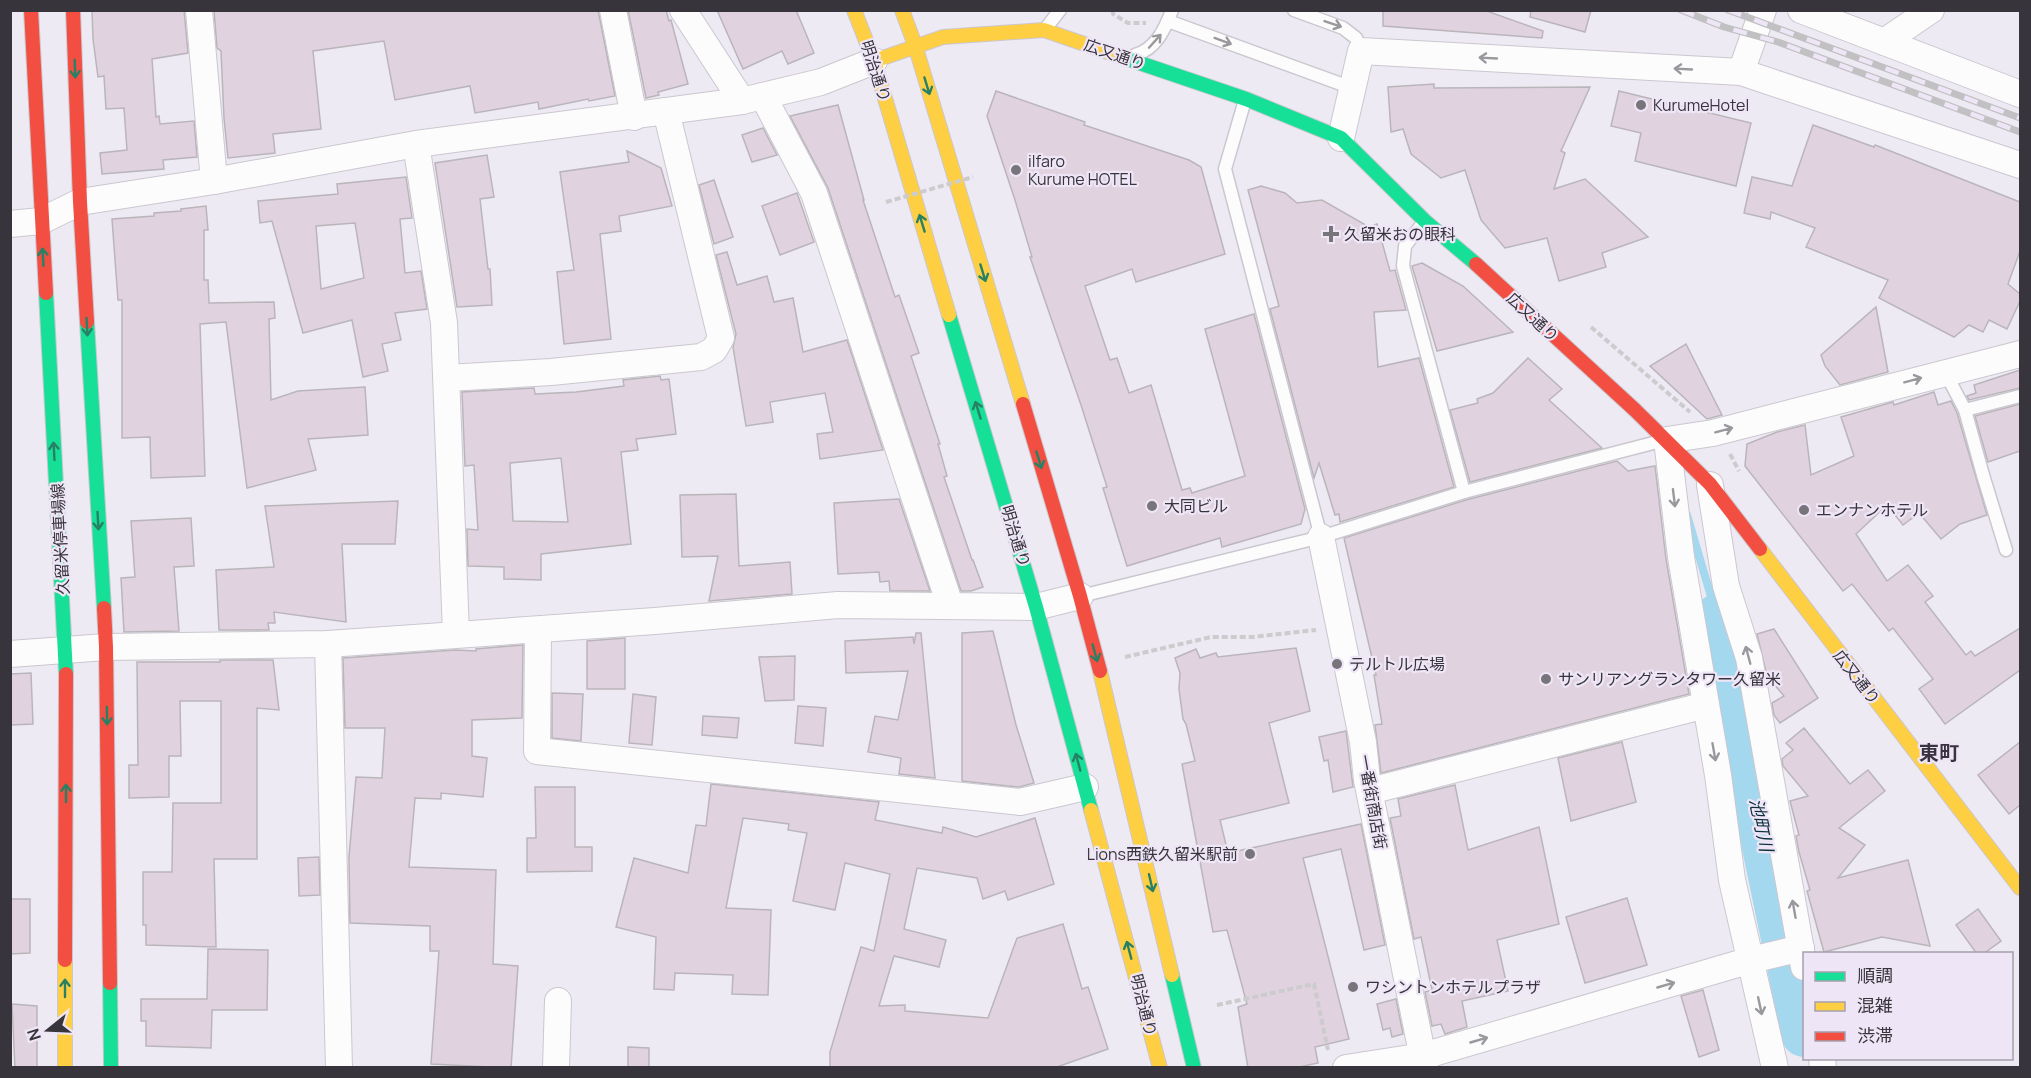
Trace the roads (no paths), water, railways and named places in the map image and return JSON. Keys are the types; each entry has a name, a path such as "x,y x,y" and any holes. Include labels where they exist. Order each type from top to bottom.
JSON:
{"main road":[{"name":"久留米停車場線","path":"31,10 66,650 65,1068"},
{"path":"73,10 80,202 106,647 111,1068"},
{"name":"明治通り","path":"854,10 874,61 1036,607 1160,1068"},
{"path":"902,10 915,45 1080,596 1194,1068"},
{"name":"広又通り","path":"874,61 943,37 1044,30 1246,99 1341,138 1425,220 1666,440 1710,484 2020,888"}],"street":[{"path":"199,10 214,181"},
{"path":"613,10 634,117"},
{"path":"682,10 752,99 814,193 950,604"},
{"path":"1741,72 1763,10"},
{"path":"1801,10 2020,94"},
{"path":"1884,42 1931,10"},
{"path":"1341,138 1361,51 1741,72 2020,165"},
{"path":"10,224 41,221 80,202 214,181 417,144 634,117 752,99 821,82 874,61"},
{"path":"447,378 551,372 701,357 714,350 721,338 666,111"},
{"path":"417,144 444,323 456,634"},
{"path":"1775,1068 1732,880 1719,775 1681,557 1666,440 1713,433 2020,354"},
{"path":"1338,1062 1424,1062 1751,960 1803,957 1749,658 1726,586 1710,484"},
{"name":"一番街商店街","path":"1321,537 1424,1062"},
{"path":"10,654 106,647 328,644 538,630 838,605 950,604 1036,607 1080,596"},
{"path":"538,630 537,751 1020,802 1085,787"},
{"path":"328,644 339,1068"},
{"path":"1370,791 1706,705"},
{"path":"556,1068 558,1001"}],"lane":[{"path":"1044,30 1060,10"},
{"path":"1294,10 1343,28 1356,38 1361,51"},
{"path":"1126,58 1143,53 1153,45 1165,30 1170,16 1352,88"},
{"path":"1246,99 1226,169 1321,537"},
{"path":"1425,220 1405,246 1403,266 1464,492"},
{"path":"1945,372 1965,410 2007,550"},
{"path":"1965,410 2020,396"},
{"path":"1080,596 1321,537 1464,492 1666,440"}],"waterway":[{"path":"1687,515 1717,617"},
{"name":"池町川","path":"1717,617 1803,1029"}],"railway":[{"path":"1681,10 1724,27 1778,42 2020,132"},
{"path":"1728,10 2020,118"}],"place":[{"name":"KurumeHotel","path":"1641,105"},
{"name":"ilfaro Kurume HOTEL","path":"1016,170"},
{"name":"久留米おの眼科","path":"1331,234"},
{"name":"大同ビル","path":"1152,506"},
{"name":"エンナンホテル","path":"1804,510"},
{"name":"テルトル広場","path":"1337,664"},
{"name":"サンリアングランタワー久留米","path":"1546,679"},
{"name":"Lions西鉄久留米駅前","path":"1250,854"},
{"name":"ワシントンホテルプラザ","path":"1353,987"}],"district":[{"name":"東町","path":"1939,753"}]}
